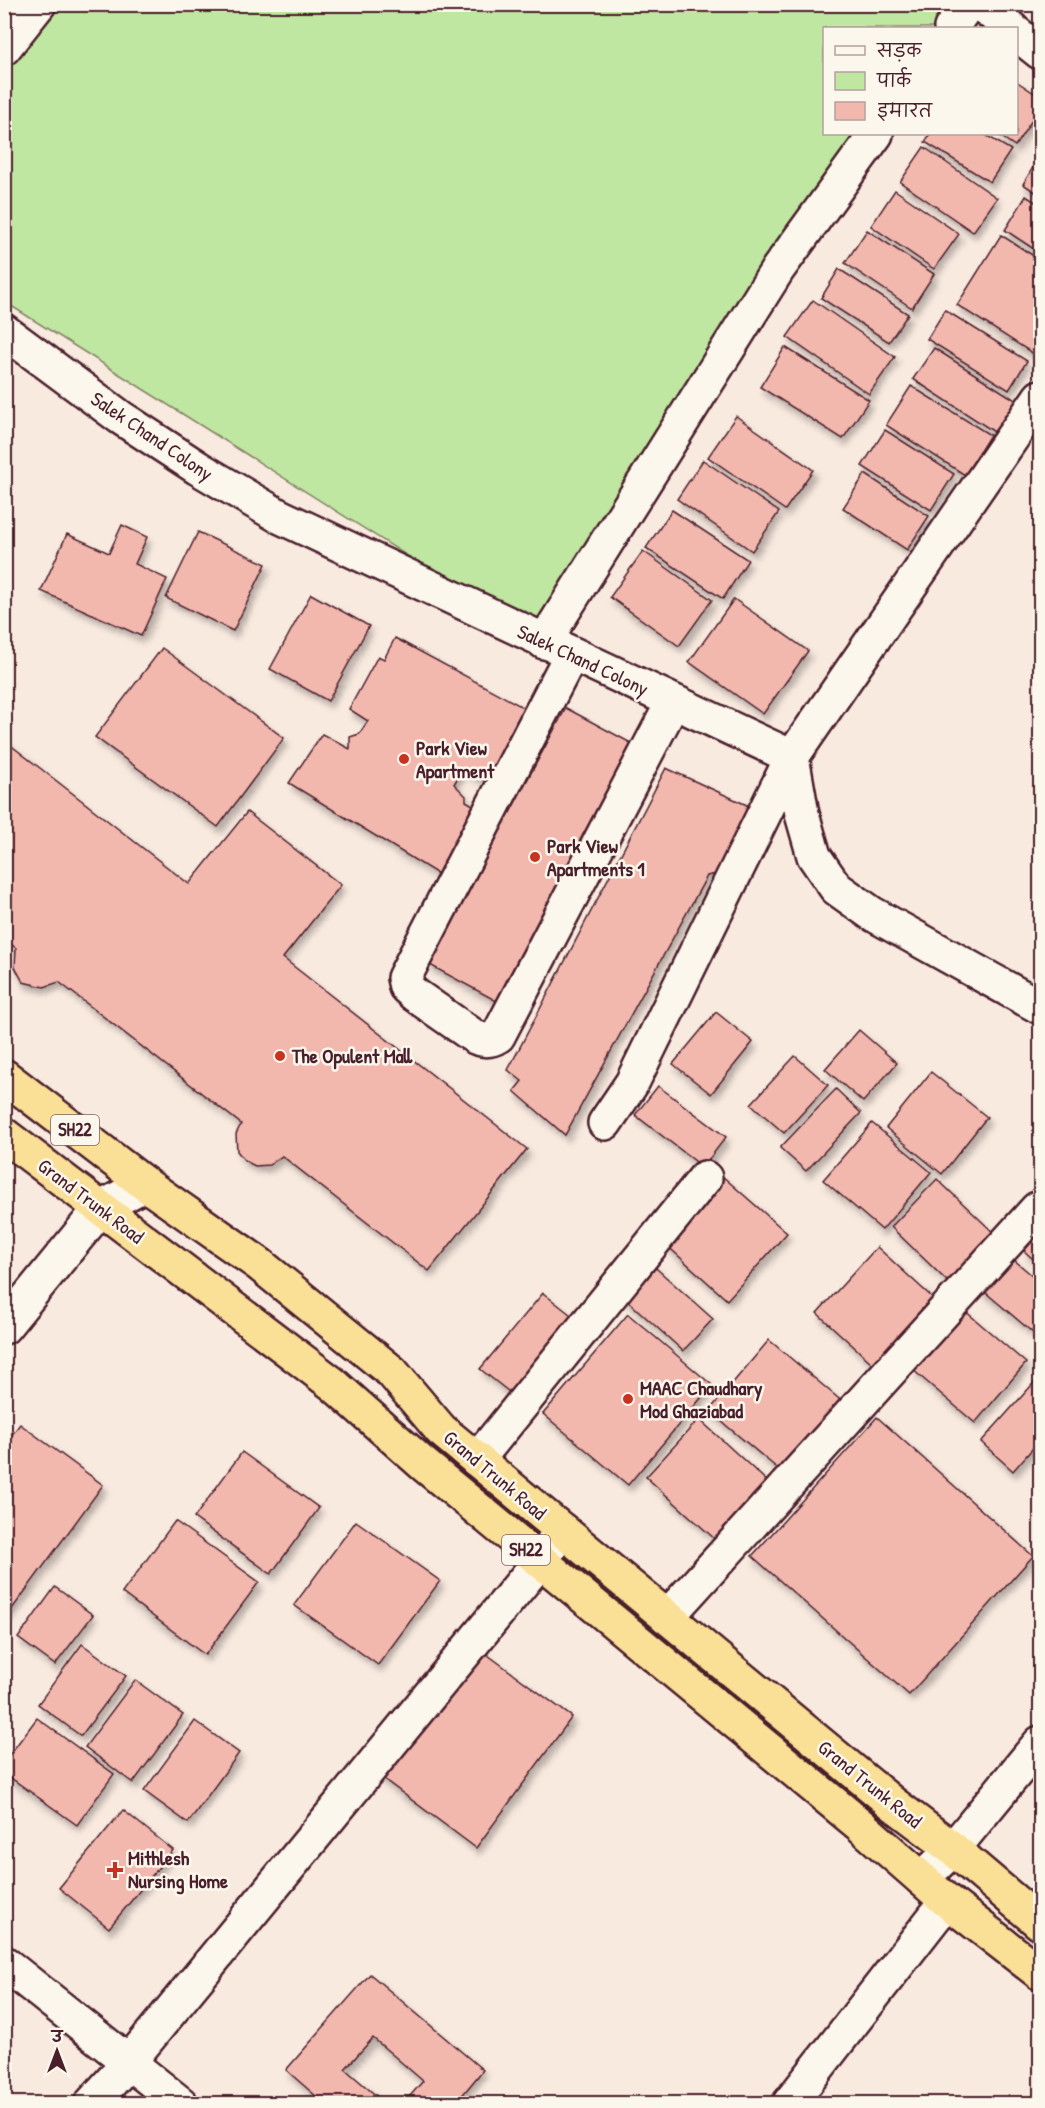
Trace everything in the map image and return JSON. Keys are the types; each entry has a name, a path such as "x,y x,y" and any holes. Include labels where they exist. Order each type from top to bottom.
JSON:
{"highway":[{"name":"Grand Trunk Road","path":"4,1076 145,1184 260,1264 392,1372 441,1430 892,1803 952,1849 1041,1923"},
{"name":"Grand Trunk Road","path":"4,1135 333,1384 422,1463 859,1824 947,1901 1041,1973"}],"street":[{"path":"4,48 39,4"},
{"path":"952,27 968,4"},
{"path":"980,4 1010,27"},
{"path":"1018,34 1041,52"},
{"path":"673,702 498,1036 492,1040 475,1037 406,987 404,978 557,648 778,269 875,135"},
{"name":"Salek Chand Colony","path":"4,331 120,417 198,468 279,516 792,757"},
{"path":"606,1123 632,1083 792,757 1041,397"},
{"path":"792,757 802,814 814,856 836,888 871,913 1041,1007"},
{"path":"477,1460 705,1178"},
{"path":"4,1327 101,1208 145,1184"},
{"path":"667,1617 1037,1209"},
{"path":"91,2103 128,2064 540,1561 562,1530"},
{"path":"922,1879 952,1849 1041,1743"},
{"path":"789,2103 947,1901"},
{"path":"4,1963 128,2064 181,2103"}],"green space":[{"path":"39,4 969,5 954,27 823,27 823,135 882,135 544,642 5,302 4,48"}],"building":[{"path":"1018,82 1040,97 1040,108 1015,146 998,135 1018,135"},
{"path":"929,135 986,135 1011,150 990,182 925,142"},
{"path":"924,147 997,198 973,232 900,182"},
{"path":"1040,156 1040,195 1023,184"},
{"path":"895,190 959,234 934,269 871,226"},
{"path":"1026,196 1040,205 1040,253 1005,230"},
{"path":"867,230 934,274 912,308 845,263"},
{"path":"1001,235 1040,260 1040,358 957,305"},
{"path":"839,269 908,314 889,342 821,298"},
{"path":"813,300 895,357 869,394 787,337"},
{"path":"945,310 1027,361 1009,390 927,339"},
{"path":"785,347 869,400 843,439 760,387"},
{"path":"934,348 1020,403 999,435 913,379"},
{"path":"911,386 990,435 965,475 886,425"},
{"path":"736,416 813,470 785,510 708,457"},
{"path":"885,430 954,474 931,510 862,466"},
{"path":"703,460 779,512 752,551 677,499"},
{"path":"865,474 929,516 907,550 843,508"},
{"path":"672,510 748,560 723,599 646,548"},
{"path":"122,525 147,537 135,564 167,579 141,636 41,591 67,534 109,553"},
{"path":"198,532 266,564 233,631 166,598"},
{"path":"643,551 712,600 679,646 610,597"},
{"path":"311,594 369,626 328,701 270,669"},
{"path":"734,599 808,651 763,714 689,662"},
{"name":"Park View Apartment","path":"395,638 530,711 490,783 463,769 454,784 466,796 466,801 485,812 441,876 289,783 322,734 350,749 350,737 359,734 368,721 349,709 378,656 384,659"},
{"path":"162,648 284,738 218,827 95,737"},
{"name":"Park View Apartments 1","path":"566,708 642,749 504,1005 428,964"},
{"name":"The Opulent Mall","path":"4,740 189,884 247,812 341,885 283,958 527,1149 429,1271 282,1156 269,1165 255,1166 245,1161 237,1151 236,1134 241,1124 59,982 44,987 23,982 15,967 16,948 4,939"},
{"path":"666,768 749,806 737,847 721,873 707,876 565,1135 514,1091 522,1081 508,1070"},
{"path":"716,1012 753,1042 711,1094 673,1064"},
{"path":"859,1030 897,1063 863,1102 825,1069"},
{"path":"795,1056 828,1085 784,1133 751,1104"},
{"path":"931,1072 987,1117 942,1174 886,1128"},
{"path":"658,1086 726,1137 703,1167 635,1115"},
{"path":"836,1089 861,1113 806,1171 780,1148"},
{"path":"872,1123 931,1172 882,1230 823,1180"},
{"path":"721,1175 787,1233 727,1300 662,1241"},
{"path":"937,1179 995,1234 948,1282 891,1227"},
{"path":"1040,1232 1040,1265 1024,1251"},
{"path":"877,1247 934,1299 874,1365 817,1313"},
{"path":"1007,1254 1040,1282 1039,1338 979,1287"},
{"path":"648,1261 713,1319 683,1351 619,1293"},
{"path":"543,1293 575,1318 513,1395 480,1369"},
{"path":"964,1310 1026,1363 975,1423 913,1370"},
{"name":"MAAC Chaudhary Mod Ghaziabad","path":"628,1314 712,1385 628,1485 543,1414"},
{"path":"769,1340 844,1403 784,1474 709,1411"},
{"path":"1040,1376 1040,1440 1013,1471 981,1442"},
{"path":"877,1417 1033,1556 909,1695 752,1556"},
{"path":"699,1419 770,1484 717,1541 646,1477"},
{"path":"20,1424 103,1485 4,1620 4,1445"},
{"path":"242,1452 319,1508 271,1574 194,1518"},
{"path":"175,1521 259,1582 205,1655 122,1593"},
{"path":"356,1521 440,1581 378,1665 294,1605"},
{"path":"55,1587 93,1615 55,1665 18,1638"},
{"path":"82,1644 126,1676 81,1736 38,1704"},
{"path":"473,1644 572,1717 476,1848 377,1774"},
{"path":"135,1680 183,1715 133,1783 85,1747"},
{"path":"37,1718 114,1774 77,1825 4,1773 4,1762"},
{"path":"195,1721 239,1753 188,1823 144,1791"},
{"path":"123,1810 173,1850 109,1928 59,1888"},
{"path":"370,1974 483,2070 455,2104 403,2104 423,2081 373,2038 345,2069 386,2104 325,2104 286,2070"}],"place":[{"name":"Park View Apartment","path":"404,759"},
{"name":"Park View Apartments 1","path":"535,857"},
{"name":"The Opulent Mall","path":"280,1056"},
{"name":"MAAC Chaudhary Mod Ghaziabad","path":"628,1399"},
{"name":"Mithlesh Nursing Home","path":"115,1870"}]}
